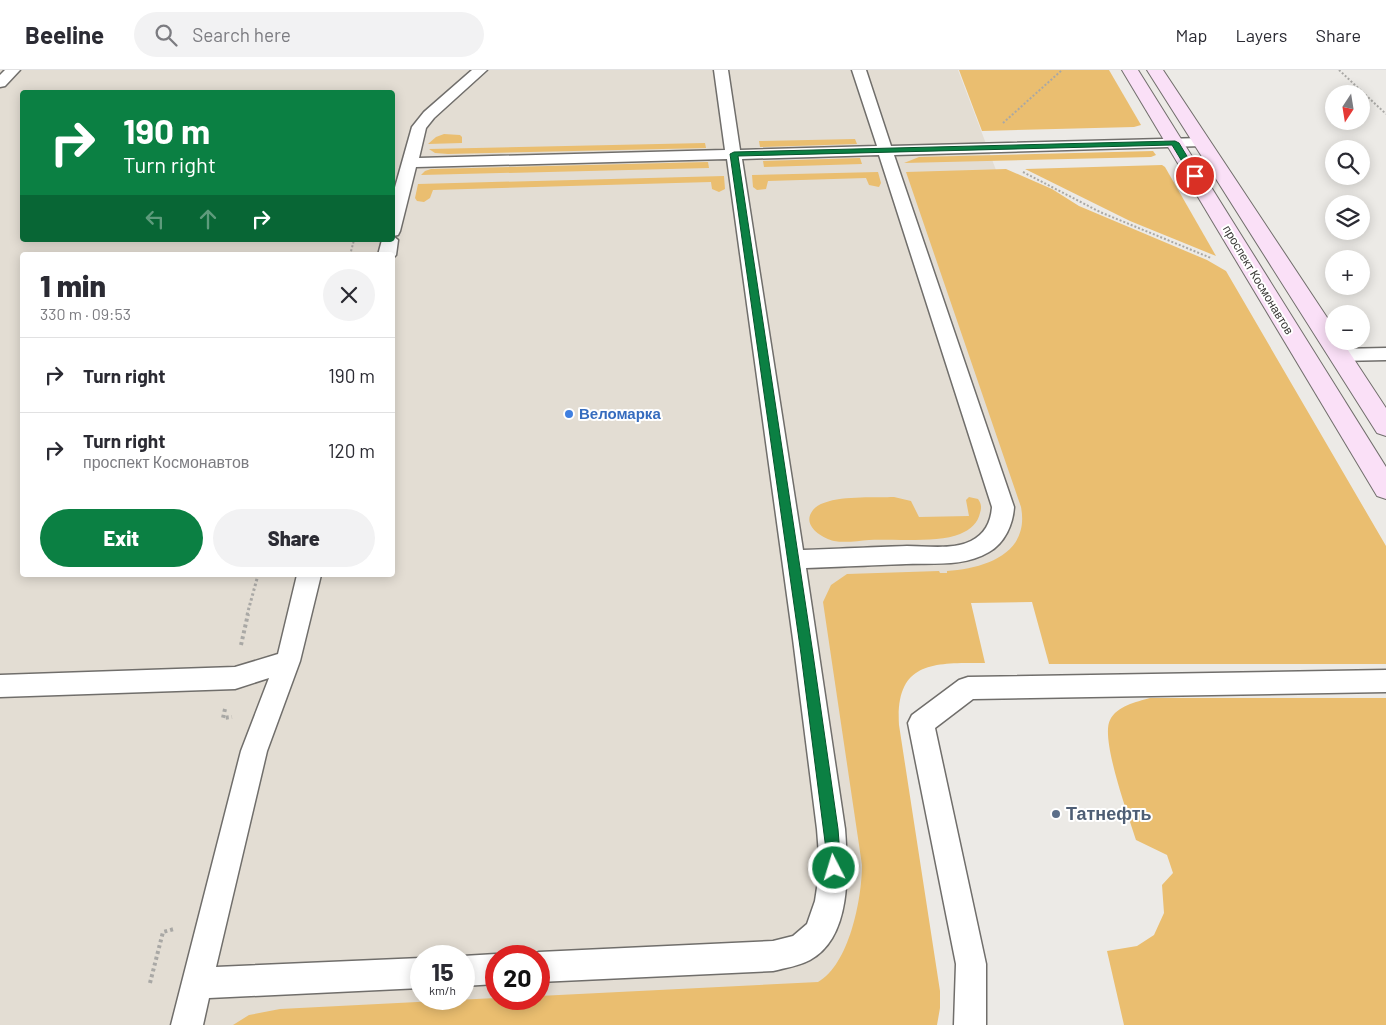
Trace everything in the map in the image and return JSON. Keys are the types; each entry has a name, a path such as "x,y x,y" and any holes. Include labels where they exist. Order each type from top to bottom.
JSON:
{"street":[{"name":"проспект Космонавтов","path":"1130,70 1386,489"},
{"name":"проспект Космонавтов","path":"1156,70 1386,427"}],"lane":[{"path":"0,83 13,70"},
{"path":"395,219 419,127 429,115 480,70"},
{"path":"550,966 773,956 800,949 818,934 830,901 834,868 819,740 721,70"},
{"path":"793,559 948,554 975,549 987,542 997,532 1003,520 1003,507 859,70"},
{"path":"409,162 1202,142"},
{"path":"1339,355 1386,354"},
{"path":"187,1025 254,751 288,661 309,577"},
{"path":"0,686 235,678 288,661"},
{"path":"970,1025 971,964 921,723 968,688 1386,681"},
{"path":"197,983 410,973"}],"path":[{"path":"998,128 1062,70"},
{"path":"1339,70 1386,114"},
{"path":"1016,169 1100,212 1212,258"},
{"path":"240,648 257,577"}],"shaded area":[{"path":"0,70 958,70 1155,589 862,592 904,1025 0,1025"},
{"path":"959,70 1109,70 1141,125 1134,127 982,131"},
{"path":"444,134 460,135 462,143 428,144 436,137"},
{"path":"855,139 857,144 760,147 759,141"},
{"path":"705,143 706,148 448,154 435,153 429,149"},
{"path":"1153,151 1156,155 1151,157 904,163 919,157"},
{"path":"860,158 862,164 764,167 763,161"},
{"path":"708,162 709,168 421,175 431,169"},
{"path":"1162,165 1165,167 1216,256 1130,221 1025,169"},
{"path":"1006,169 1052,189 1079,206 1207,260 1226,271 1386,546 1386,664 1049,664 1032,602 971,603 985,663 935,665 922,670 911,677 904,688 899,704 899,725 940,991 937,1025 233,1025 249,1015 280,1009 410,1002 410,1010 475,1010 475,999 485,999 485,1010 550,1010 550,995 818,982 829,973 838,961 852,930 859,895 862,865 823,602 831,585 847,574 939,571 940,573 947,573 947,571 989,562 1012,547 1019,536 1022,523 1021,507 906,172"},
{"path":"878,172 881,183 879,187 869,185 866,178 768,181 766,189 757,190 753,187 752,175"},
{"path":"724,176 725,189 719,192 712,189 711,182 433,190 430,198 424,202 417,201 415,198 418,184"},
{"path":"894,497 911,501 919,517 969,516 966,500 969,497 978,499 981,509 979,517 973,526 967,530 951,537 928,540 834,541 818,534 809,521 813,510 828,501 851,498"},
{"path":"1150,698 1386,698 1386,1025 1124,1025 1107,951 1137,946 1154,935 1164,913 1162,885 1173,873 1167,855 1136,840 1112,760 1108,730 1110,720 1117,711 1127,705"}],"place":[{"name":"Веломарка","path":"569,414"},
{"name":"Татнефть","path":"1056,814"}],"route":[{"path":"834,868 831,829 807,654 735,172 734,154 1175,143 1195,176"}]}
